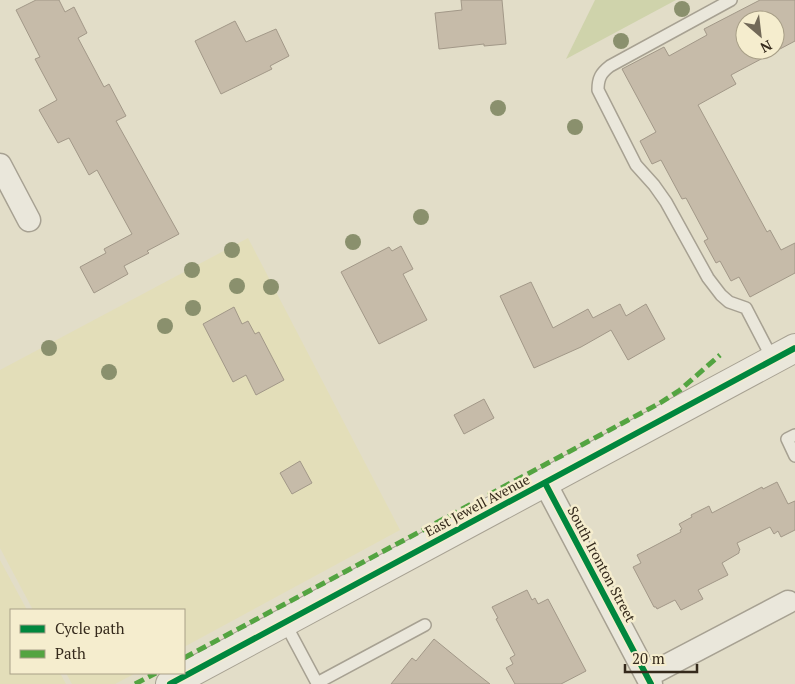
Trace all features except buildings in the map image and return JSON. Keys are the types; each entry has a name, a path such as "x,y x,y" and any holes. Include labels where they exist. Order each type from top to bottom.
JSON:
{"street":[{"path":"0,166 29,220"},
{"name":"East Jewell Avenue","path":"170,684 784,354"},
{"name":"South Ironton Street","path":"545,482 649,680"},
{"path":"649,680 788,602"}],"lane":[{"path":"731,0 610,66 602,72 598,79 598,90 636,166 654,185 666,202 708,278 725,299 746,308 784,354"},
{"path":"795,435 786,440 795,456"},
{"path":"284,623 316,684 425,626"}],"shaded area":[{"path":"248,238 400,530 185,646 185,609 32,609 0,548 0,370"},
{"path":"0,560 26,609 10,609 10,674 61,674 66,684 0,684"},
{"path":"67,674 134,674 115,684 72,684"}],"green space":[{"path":"595,0 676,0 566,59"}],"marked path":[{"path":"185,657 660,403 680,390 720,355"},
{"path":"135,684 154,674"}],"cycle path":[{"path":"170,684 795,348"},
{"path":"545,483 651,684"}]}
